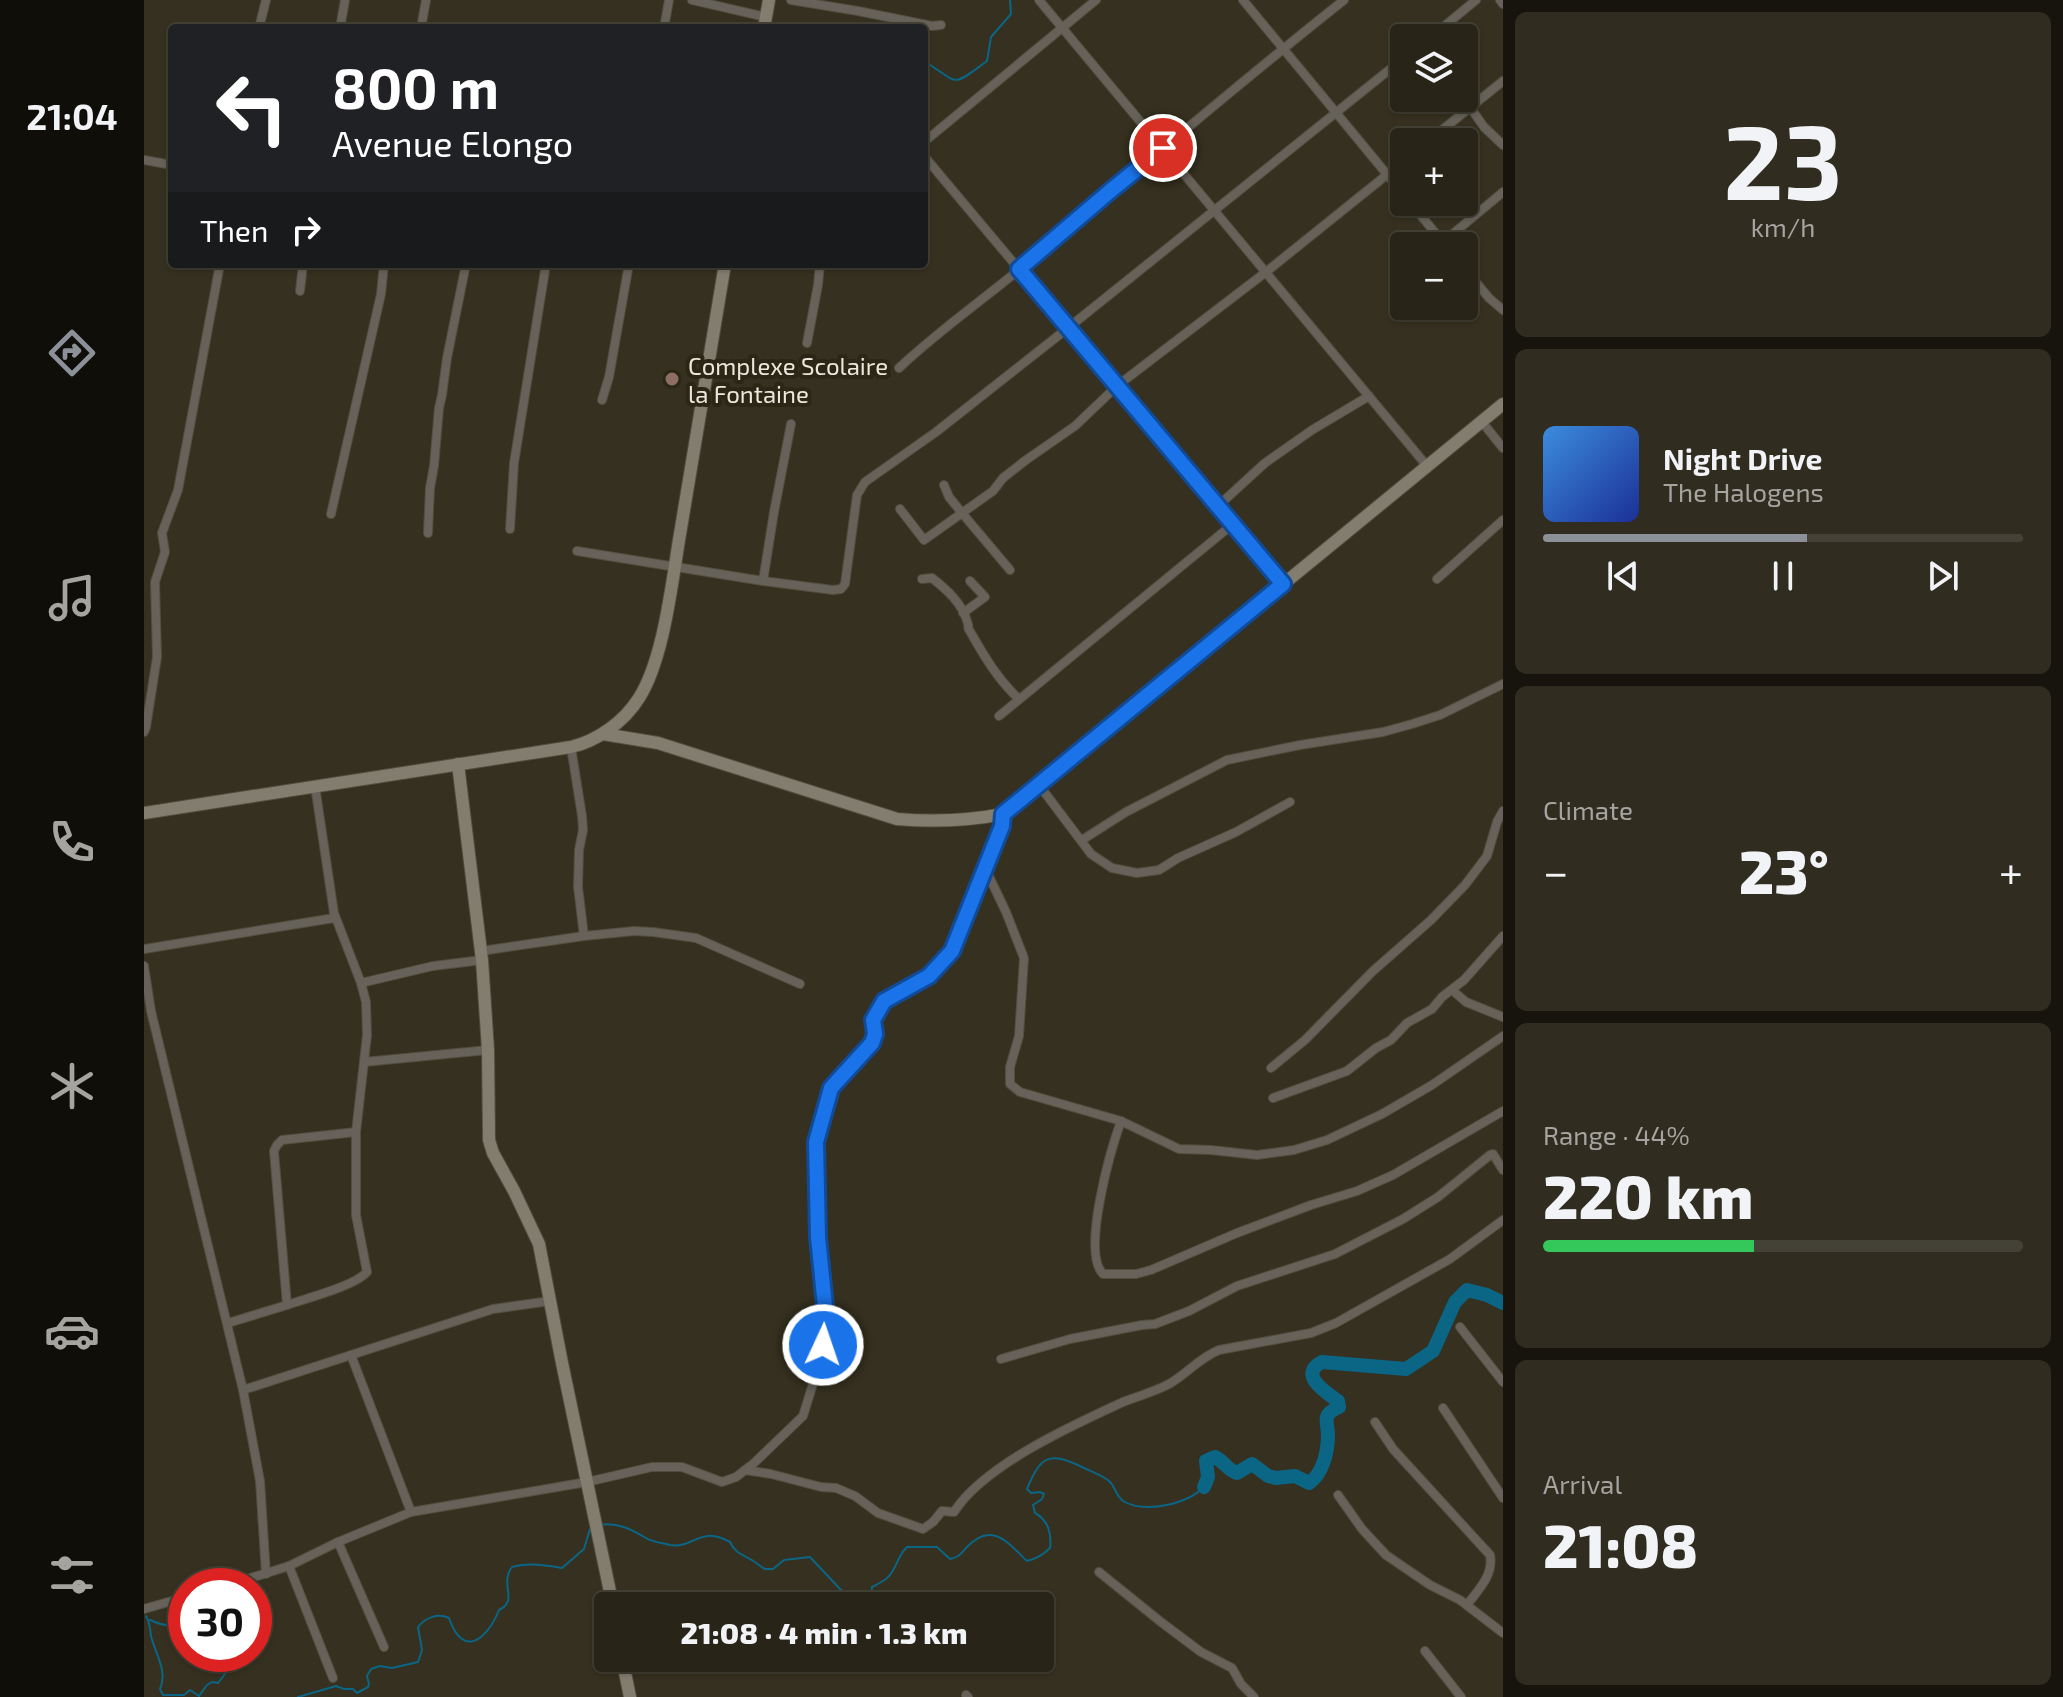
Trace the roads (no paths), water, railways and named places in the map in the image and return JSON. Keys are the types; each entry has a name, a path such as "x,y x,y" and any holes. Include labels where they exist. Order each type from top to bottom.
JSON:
{"street":[{"path":"260,24 266,0"},
{"path":"341,24 345,0"},
{"path":"422,24 426,0"},
{"path":"665,24 669,0"},
{"path":"692,0 765,23 769,0"},
{"path":"791,0 922,24"},
{"path":"858,11 860,0"},
{"path":"1039,0 1427,466"},
{"path":"928,139 1096,0"},
{"path":"1243,0 1390,178"},
{"path":"899,368 930,339 1344,0"},
{"path":"1447,24 1476,0"},
{"path":"928,25 941,25"},
{"path":"577,551 763,581 841,589 845,584 857,495 865,482 936,432 1390,69"},
{"path":"1478,101 1503,81"},
{"path":"1444,128 1464,112"},
{"path":"1469,112 1503,145"},
{"path":"144,160 168,164"},
{"path":"928,161 1283,584"},
{"path":"900,509 924,540 993,491 1003,478 1075,426 1117,386 1390,172"},
{"path":"1458,232 1503,192"},
{"path":"1421,216 1434,232"},
{"path":"144,732 157,657 155,582 165,552 162,533 178,490 219,268"},
{"path":"300,291 303,268"},
{"path":"331,514 381,294 384,268"},
{"path":"428,533 437,416 465,268"},
{"path":"510,529 514,463 545,268"},
{"path":"602,400 628,268"},
{"path":"144,813 571,747 585,744 603,734 629,711 651,675 663,627 724,268"},
{"path":"807,343 820,268"},
{"path":"1478,285 1503,310"},
{"path":"1218,506 1265,463 1369,396"},
{"path":"603,734 658,743 897,819 934,822 1003,814 1503,404"},
{"path":"1482,422 1503,448"},
{"path":"763,581 791,424"},
{"path":"944,485 949,497 1010,570"},
{"path":"1437,579 1503,520"},
{"path":"999,716 1233,524"},
{"path":"922,579 932,578 950,593 989,662 1019,699"},
{"path":"963,613 985,597 970,581"},
{"path":"1082,840 1126,812 1227,760 1383,732 1440,715 1503,684"},
{"path":"571,747 583,830 578,887 584,936"},
{"path":"458,764 481,956 488,1050 489,1140 537,1236 610,1592"},
{"path":"1039,785 1091,854 1112,868 1137,873 1159,870 1290,802"},
{"path":"228,1323 352,1283 367,1272 356,1215 356,1132 367,1035 366,1002 334,913 315,786"},
{"path":"1271,1068 1305,1040 1465,885 1487,856 1503,811"},
{"path":"272,1572 411,1512 587,1482 652,1467 682,1467 722,1482 745,1470 803,1416 821,1358 826,1316 818,1237 815,1147 823,1110 830,1091 840,1077 872,1043 875,1034 873,1020 884,1001 929,976 952,951 1002,826 1003,814"},
{"path":"985,868 1024,958 1019,1036 1010,1067 1010,1084 1020,1092 1121,1121 1179,1149 1257,1155 1294,1150 1327,1140 1382,1114 1432,1085 1503,1036"},
{"path":"144,949 334,918"},
{"path":"361,983 584,936 634,931 696,938 800,984"},
{"path":"1273,1098 1347,1071 1391,1040 1407,1023 1432,1009 1464,980 1503,936"},
{"path":"144,966 151,1011 243,1390 260,1481 266,1568"},
{"path":"1452,990 1466,1002 1503,1017"},
{"path":"364,1062 488,1050"},
{"path":"1121,1121 1112,1147 1096,1221 1095,1253 1103,1274 1136,1274 1151,1270 1237,1233 1357,1191 1393,1175 1503,1111"},
{"path":"287,1305 274,1151 282,1140 356,1132"},
{"path":"1001,1359 1070,1339 1169,1320 1237,1286 1335,1254 1364,1241 1438,1197 1490,1155 1493,1154 1503,1170"},
{"path":"745,1470 836,1488 855,1496 878,1513 923,1529 942,1511 954,1512 973,1490 1031,1448 1165,1386 1219,1350 1311,1333 1336,1323 1450,1259 1503,1220"},
{"path":"243,1390 493,1309 550,1301"},
{"path":"1460,1327 1503,1382"},
{"path":"351,1355 411,1512"},
{"path":"1443,1408 1503,1498"},
{"path":"1375,1422 1393,1449 1490,1555 1492,1565"},
{"path":"1338,1495 1362,1529 1386,1555 1430,1585 1467,1605 1503,1633"},
{"path":"338,1542 384,1647"},
{"path":"1467,1605 1492,1565 1503,1557"},
{"path":"289,1566 333,1678"},
{"path":"1099,1572 1201,1652 1232,1668 1254,1697"},
{"path":"144,1609 168,1602"},
{"path":"1425,1651 1461,1697"},
{"path":"625,1672 630,1697"}],"waterway":[{"path":"928,64 956,80 987,61 991,37 1011,14 1010,0"},
{"path":"1204,1487 1208,1477 1206,1461 1215,1457 1237,1473 1252,1464 1268,1476 1295,1476 1309,1483 1318,1474 1326,1455 1327,1417 1339,1407 1338,1401 1316,1383 1312,1372 1315,1367 1322,1362 1406,1369 1433,1351 1455,1302 1467,1290 1503,1303"},
{"path":"599,1525 624,1527 670,1545 685,1544 704,1537 720,1537 765,1569 773,1569 784,1560 810,1557 841,1590 863,1601 871,1597 872,1587 889,1576 907,1547 937,1547 950,1559 975,1540 992,1535 1006,1542 1027,1561 1045,1552 1050,1548 1050,1533 1046,1523 1035,1513 1033,1505 1044,1494 1031,1493 1027,1489 1036,1470 1047,1460 1061,1459 1099,1475 1111,1483 1123,1501 1143,1507 1177,1502 1204,1487"},
{"path":"298,1697 336,1686 353,1689 357,1693 368,1687 367,1676 371,1669 418,1662 422,1650 418,1627 432,1617 449,1618 455,1631 468,1641 482,1637 499,1610 508,1602 507,1580 512,1567 530,1564 562,1568 584,1549 590,1529"},
{"path":"146,1616 162,1669 160,1689 163,1695 184,1695 190,1690 199,1696"},
{"path":"150,1620 168,1625"},
{"path":"199,1696 207,1685 218,1683 225,1672"}],"place":[{"name":"Complexe Scolaire la Fontaine","path":"672,379"}]}
